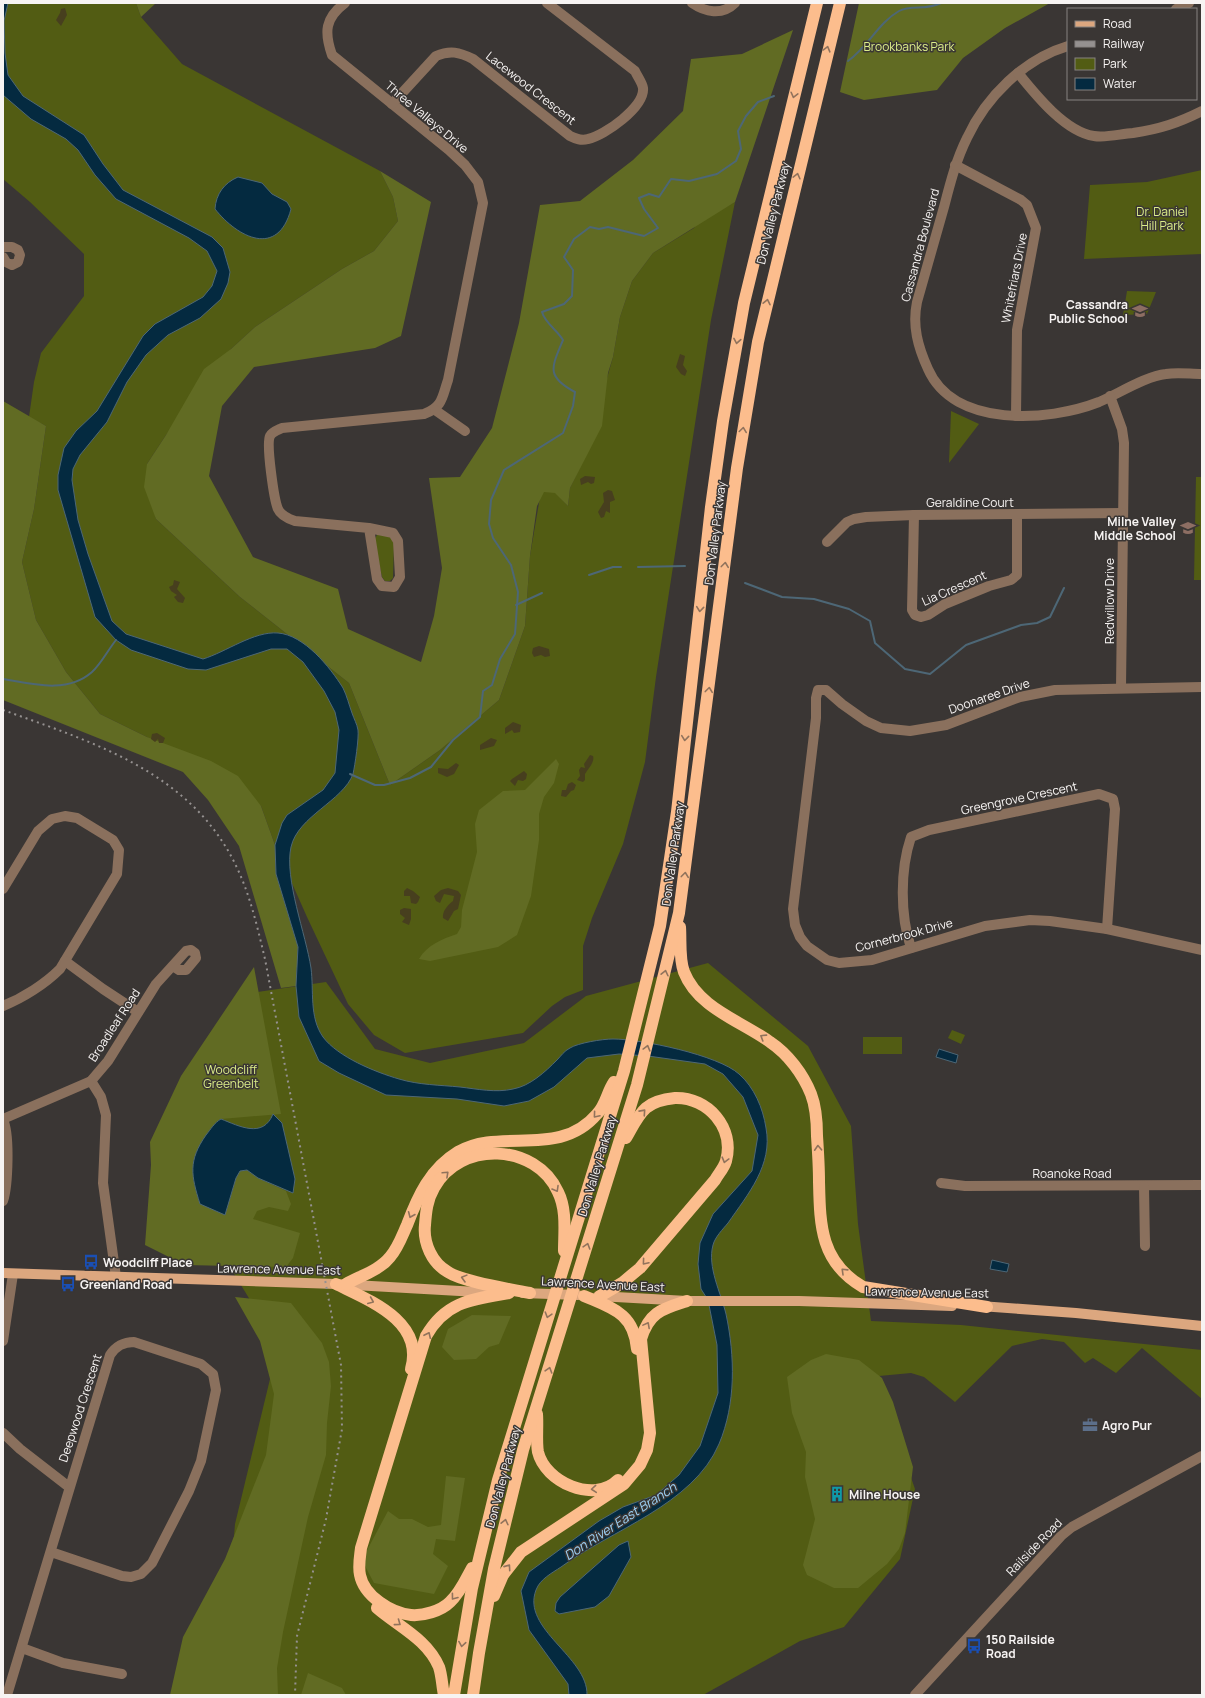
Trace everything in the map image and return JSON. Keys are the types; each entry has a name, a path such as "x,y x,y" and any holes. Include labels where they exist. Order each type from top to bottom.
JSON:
{"highway":[{"name":"Don Valley Parkway","path":"454,1695 463,1633 480,1551 498,1480 624,1070 660,926 677,812 711,507 723,420 744,303 817,3"},
{"name":"Don Valley Parkway","path":"473,1695 486,1615 507,1512 523,1450 637,1085 679,913 737,468 757,349 772,276 840,3"},
{"path":"679,913 684,972 693,988 710,1005 770,1042 785,1055 797,1070 811,1094 817,1118 820,1223 826,1246 837,1265 854,1282 863,1287 988,1306"},
{"path":"341,1284 376,1268 390,1258 401,1239 423,1188 443,1162 459,1151 479,1144 563,1137 583,1129 598,1113 612,1083 624,1070"},
{"path":"593,1296 622,1283 640,1268 716,1180 726,1160 727,1136 719,1119 705,1106 688,1099 664,1099 647,1107 640,1115 615,1157"},
{"path":"530,1293 461,1278 448,1272 438,1264 428,1249 424,1231 427,1206 434,1187 442,1177 458,1163 474,1155 496,1153 515,1156 533,1163 547,1176 558,1191 564,1210 564,1264"},
{"path":"341,1284 377,1303 395,1316 411,1342 412,1366 355,1540 352,1562 355,1578 361,1591 369,1600 414,1635 429,1650 439,1668 444,1695"},
{"path":"480,1551 463,1584 450,1602 429,1614 410,1615 388,1608 367,1590 360,1577 361,1548 426,1336 438,1318 457,1305 470,1300 509,1293"},
{"path":"537,1407 538,1451 544,1466 560,1480 577,1489 595,1490 614,1485 632,1467 640,1455 644,1434 637,1344 634,1330 628,1320 618,1311 593,1296"},
{"path":"486,1615 503,1575 521,1552 624,1484 640,1465 647,1450 650,1433 641,1339 645,1326 651,1317 661,1310 687,1301"}],"main road":[{"name":"Lawrence Avenue East","path":"8,1274 341,1284 687,1301 748,1300 988,1306 1202,1326"}],"street":[{"name":"Three Valleys Drive","path":"345,3 334,12 328,25 326,39 332,55 464,165 478,182 482,203 448,380 439,406 435,410"},
{"name":"Lacewood Crescent","path":"392,104 422,69 436,56 444,52 459,52 473,59 570,136 578,140 586,140 601,133 631,113 641,97 643,88 635,71 547,3"},
{"path":"692,3 712,12 727,8 735,3"},
{"path":"1178,8 1189,3"},
{"name":"Cassandra Boulevard","path":"1067,46 1054,50 1018,73 989,102 967,137 955,165 914,317 919,348 933,380 957,402 985,413 1016,416 1059,412 1098,402 1165,374 1202,374"},
{"path":"1018,73 1033,92 1067,124 1093,136 1106,136 1164,128 1202,111"},
{"name":"Whitefriars Drive","path":"955,165 1028,205 1036,228 1017,330 1016,416"},
{"path":"3,246 12,247 18,250 20,254 18,262 12,265 6,262 3,257"},
{"name":"Redwillow Drive","path":"1110,396 1120,422 1124,443 1121,688"},
{"path":"369,528 377,579 382,586 394,587 400,577 398,541 393,533 369,528 295,522 278,511 275,500 268,447 269,436 273,432 282,428 424,414 435,410 465,431"},
{"name":"Geraldine Court","path":"827,542 842,527 854,519 914,515 1122,513"},
{"name":"Lia Crescent","path":"914,515 912,610 915,615 921,617 928,615 945,604 989,586 1011,580 1017,575 1017,514"},
{"name":"Doonaree Drive","path":"822,689 832,693 842,704 874,725 881,728 910,731 946,725 1020,697 1038,693 1071,689 1202,687"},
{"name":"Cornerbrook Drive","path":"822,689 818,690 816,698 816,718 793,909 795,925 800,937 808,946 827,960 839,963 872,960 985,926 1011,921 1040,920 1107,930 1202,950"},
{"name":"Greengrove Crescent","path":"911,948 902,908 908,848 911,837 929,830 1099,794 1113,799 1116,815 1107,930"},
{"path":"3,889 38,831 52,819 65,816 77,818 113,840 119,850 117,874 70,949 65,961 52,976 18,999 3,1006"},
{"path":"65,961 138,1012"},
{"name":"Broadleaf Road","path":"3,1120 91,1081 108,1061 156,984 173,966"},
{"path":"91,1081 100,1097 106,1115 103,1183 116,1277"},
{"path":"3,1120 7,1133 7,1178 3,1201"},
{"name":"Roanoke Road","path":"941,1183 965,1186 1202,1185"},
{"path":"1144,1186 1145,1246"},
{"path":"3,1341 8,1274"},
{"name":"Deepwood Crescent","path":"51,1552 122,1576 132,1577 146,1570 152,1563 171,1528 201,1461 215,1399 216,1383 213,1374 201,1364 134,1342 127,1342 114,1349 106,1364 69,1487"},
{"path":"3,1433 20,1449 69,1487 22,1648 6,1695"},
{"name":"Railside Road","path":"915,1695 1056,1542 1072,1527 1202,1456"},
{"path":"22,1648 62,1663 122,1674"}],"green space":[{"path":"3,3 136,3 141,17 182,64 380,171 393,197 398,221 374,251 342,269 255,327 231,349 166,435 147,464 156,519 240,597 349,683 390,785 440,750 499,700 525,626 530,556 541,491 554,489 568,506 570,488 584,459 613,357 620,317 632,281 653,253 694,228 696,224 735,202 711,320 656,677 645,762 623,844 592,918 583,946 583,990 565,997 552,1006 523,1033 405,1053 374,1035 348,1004 275,845 261,806 147,737 100,714 66,672 36,620 22,562 34,509 46,426 29,417 34,382 41,353 84,296 84,254 30,202 3,179"},
{"path":"136,3 156,3 141,17"},
{"name":"Brookbanks Park","path":"859,3 1050,3 1005,28 963,58 937,90 864,100 840,92"},
{"path":"793,30 735,202 653,253 632,281 620,317 613,357 608,373 602,426 570,488 568,506 555,493 544,492 537,506 530,556 525,626 499,700 440,750 390,785 349,683 240,597 156,519 144,487 147,464 166,435 204,369 231,349 255,327 342,269 374,251 398,221 393,197 380,171 431,202 401,336 375,348 254,367 222,406 209,476 253,557 338,589 348,629 421,662 434,616 442,568 429,478 460,477 492,428 519,323 540,205 580,201 633,160 683,111 691,59 742,54"},
{"name":"Dr. Daniel Hill Park","path":"1202,170 1202,254 1084,259 1090,185 1147,182"},
{"path":"1127,291 1156,292 1147,314 1123,315"},
{"path":"3,401 46,426 34,509 22,562 36,620 66,672 100,714 147,737 211,761 238,776 261,806 275,845 276,874 298,947 296,986 281,988 239,846 208,800 183,772 3,700"},
{"path":"951,411 979,424 949,463"},
{"path":"1196,477 1202,477 1202,580 1194,580"},
{"path":"377,535 390,535 394,544 393,578 390,581 385,581 382,577 374,540"},
{"path":"556,759 559,764 554,783 544,797 539,814 539,840 531,896 517,935 498,947 430,961 419,959 426,950 440,940 457,934 461,927 462,910 477,852 475,824 479,810 503,791 525,790"},
{"path":"708,963 808,1046 851,1126 858,1224 871,1321 961,1325 1202,1350 1202,1399 1142,1348 1116,1373 1093,1358 1085,1363 1064,1342 1042,1339 1012,1346 955,1402 924,1377 911,1373 879,1376 881,1392 915,1489 900,1559 844,1627 800,1641 703,1695 221,1695 235,1524 278,1346 171,1170 237,995 326,982 375,1049 430,1063 524,1043 586,996"},
{"name":"Woodcliff Greenbelt","path":"254,967 281,1114 221,1119 216,1122 225,1215 236,1178 240,1171 247,1170 258,1178 286,1191 291,1204 288,1211 269,1207 257,1211 253,1219 300,1233 293,1258 286,1267 185,1265 145,1245 151,1165 150,1142 181,1076"},
{"path":"952,1030 965,1035 961,1044 948,1038"},
{"path":"863,1037 902,1037 902,1054 863,1054"},
{"path":"235,1297 291,1303 322,1343 329,1362 331,1386 327,1423 326,1455 308,1517 283,1632 277,1668 278,1695 170,1695 183,1637 225,1559 266,1455 274,1394 260,1341"},
{"path":"472,1315 511,1316 499,1344 489,1347 476,1359 454,1360 442,1347 448,1329"},
{"path":"826,1354 859,1360 882,1378 893,1402 913,1467 905,1533 899,1549 887,1564 858,1588 834,1588 807,1575 803,1565 815,1519 805,1477 806,1452 792,1413 787,1377 811,1360"},
{"path":"446,1476 465,1478 455,1541 436,1539 433,1554 448,1566 434,1594 374,1583 365,1566 365,1554 388,1511 399,1519 412,1519 428,1527 441,1525"},
{"path":"308,1673 342,1688 346,1695 301,1695"}],"sand":[{"path":"65,8 67,15 61,26 56,20 61,9"},
{"path":"680,354 685,356 683,365 687,371 685,376 681,374 676,367"},
{"path":"585,476 595,477 594,483 591,484 588,482 581,485 580,479"},
{"path":"608,490 612,491 615,500 610,502 610,513 606,511 604,517 601,518 598,512 604,502 603,493"},
{"path":"174,580 180,582 177,589 185,598 183,603 178,602 174,597 177,595 171,591 169,587 173,585"},
{"path":"539,646 549,649 550,656 545,657 541,655 534,657 532,653 533,648"},
{"path":"513,722 521,725 520,732 514,733 512,730 505,734 505,728"},
{"path":"157,733 165,738 163,743 159,743 158,739 155,742 151,739 152,734"},
{"path":"491,738 497,740 494,746 480,750 480,745"},
{"path":"590,755 593,756 593,761 585,774 585,780 583,782 577,780 580,776 579,770 581,767 585,768 584,764"},
{"path":"456,763 459,765 454,774 447,777 438,773 438,768 448,769"},
{"path":"524,771 527,774 526,779 523,781 518,780 515,786 510,781"},
{"path":"572,782 576,785 574,790 571,791 566,797 561,796 562,790 566,790 568,784"},
{"path":"407,888 420,897 416,904 411,903 410,896 404,896 404,891"},
{"path":"448,888 458,891 461,895 458,909 454,911 448,921 443,918 443,913 447,906 453,901 454,896 444,894 440,903 436,901 434,896 441,890"},
{"path":"404,908 411,909 411,919 409,925 402,922 405,918 400,914 400,910"}],"water":[{"name":"Don River East Branch","path":"3,3 8,3 4,21 5,53 8,75 23,96 84,135 103,164 123,190 212,237 223,248 230,272 228,283 221,299 200,318 168,335 146,355 127,382 107,422 80,455 73,469 72,480 78,520 88,554 112,621 126,634 203,659 259,635 278,633 288,635 297,639 315,653 324,662 343,688 358,730 353,774 348,784 302,826 295,836 291,847 290,860 290,874 296,907 311,968 314,1012 323,1037 347,1057 368,1068 389,1076 422,1084 493,1091 513,1089 531,1082 542,1074 566,1051 579,1044 613,1039 660,1045 679,1049 714,1061 729,1067 739,1074 749,1085 757,1098 765,1120 767,1142 766,1154 762,1167 751,1190 728,1223 719,1233 713,1245 713,1271 726,1314 732,1363 729,1413 719,1444 707,1465 690,1484 671,1500 550,1574 543,1579 536,1590 534,1604 538,1618 577,1668 584,1681 587,1695 569,1695 568,1684 529,1630 521,1591 529,1572 599,1521 623,1507 656,1495 679,1475 700,1446 718,1393 717,1345 708,1300 701,1289 698,1264 700,1243 713,1214 752,1171 758,1135 743,1097 723,1074 705,1064 648,1056 619,1054 587,1058 554,1087 529,1101 504,1106 457,1099 386,1095 339,1073 319,1061 299,1017 296,986 298,947 276,874 275,845 282,823 287,815 323,790 335,773 339,730 335,712 324,691 303,662 287,649 271,649 206,670 188,669 131,650 116,640 95,617 58,490 58,475 64,448 76,431 97,411 143,336 155,324 203,297 212,286 217,271 207,251 189,238 116,199 95,175 78,150 66,139 31,119 3,95"},
{"path":"238,177 262,183 272,194 287,202 291,209 285,224 277,234 267,238 257,238 246,235 224,219 215,209 219,194 229,182"},
{"path":"939,1049 958,1055 956,1063 936,1057"},
{"path":"273,1114 282,1123 295,1179 293,1193 258,1178 247,1170 240,1171 236,1178 225,1215 200,1204 193,1176 194,1161 200,1144 216,1122 221,1119 243,1127 257,1128 269,1122"},
{"path":"992,1260 1009,1264 1007,1272 990,1269"},
{"path":"628,1541 631,1557 609,1596 595,1607 559,1614 555,1611 556,1603 560,1597 619,1545"}],"waterway":[{"path":"848,61 885,22 899,11 909,8 930,7 941,3"},
{"path":"350,774 375,785 384,785 410,778 431,767 453,740 480,717 483,691 492,685 500,659 515,634 518,592 511,565 493,538 489,524 491,500 504,470 563,433 573,406 575,392 559,381 555,376 554,370 556,357 563,340 546,320 542,312 564,304 572,296 573,270 564,257 574,239 590,227 599,229 608,227 644,236 658,228 644,209 639,198 649,194 659,197 671,179 689,181 717,174 736,161 741,149 738,131 746,116 758,102 774,96"},
{"path":"638,567 685,566"},
{"path":"589,575 613,567 621,567"},
{"path":"745,583 782,597 814,599 849,609 870,621 875,643 905,669 930,674 966,645 1021,625 1037,623 1050,617 1064,588"},
{"path":"516,605 542,593"},
{"path":"3,679 49,686 72,683 82,679 92,672 116,640"}],"railway":[{"path":"3,710 72,735 106,750 138,766 169,785 196,809 219,837 243,881 257,925 265,959 341,1365 342,1429 326,1519 297,1636 295,1695"}],"place":[{"name":"Cassandra Public School","path":"1140,311"},
{"name":"Milne Valley Middle School","path":"1188,528"},
{"name":"Woodcliff Place","path":"91,1262"},
{"name":"Greenland Road","path":"68,1284"},
{"name":"Agro Pur","path":"1090,1425"},
{"name":"Milne House","path":"837,1494"},
{"name":"150 Railside Road","path":"974,1646"}]}
